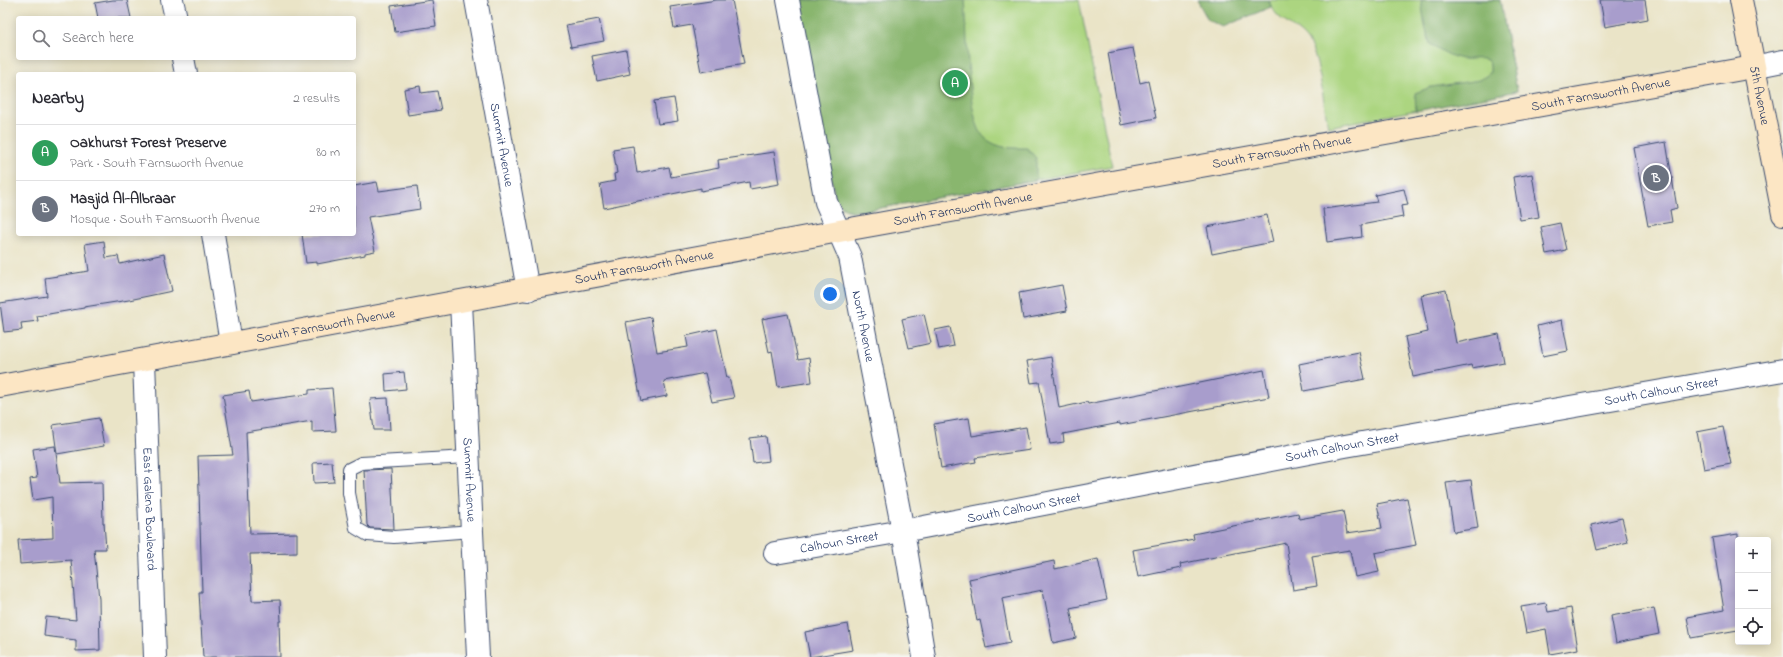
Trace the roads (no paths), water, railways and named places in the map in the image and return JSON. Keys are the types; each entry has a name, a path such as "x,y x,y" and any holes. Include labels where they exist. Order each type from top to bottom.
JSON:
{"street":[{"path":"172,0 176,16"},
{"name":"Summit Avenue","path":"476,0 528,290"},
{"name":"North Avenue","path":"788,0 826,202 850,258 903,531 924,657"},
{"name":"5th Avenue","path":"1741,0 1783,214"},
{"path":"183,60 186,72"},
{"name":"South Farnsworth Avenue","path":"0,386 144,361 230,342 528,290 839,231 1783,61"},
{"path":"213,236 230,342"},
{"name":"Summit Avenue","path":"461,302 478,657"},
{"name":"East Galena Boulevard","path":"144,361 155,657"},
{"name":"South Calhoun Street","path":"903,531 1345,446 1783,370"},
{"name":"Calhoun Street","path":"775,553 903,531"}],"lane":[{"path":"468,457 361,463 349,469 349,493 356,528 368,536 394,537 472,531"}],"place":[{"name":"Oakhurst Forest Preserve","path":"955,83"},
{"name":"Masjid Al-Albraar","path":"1656,178"}]}
